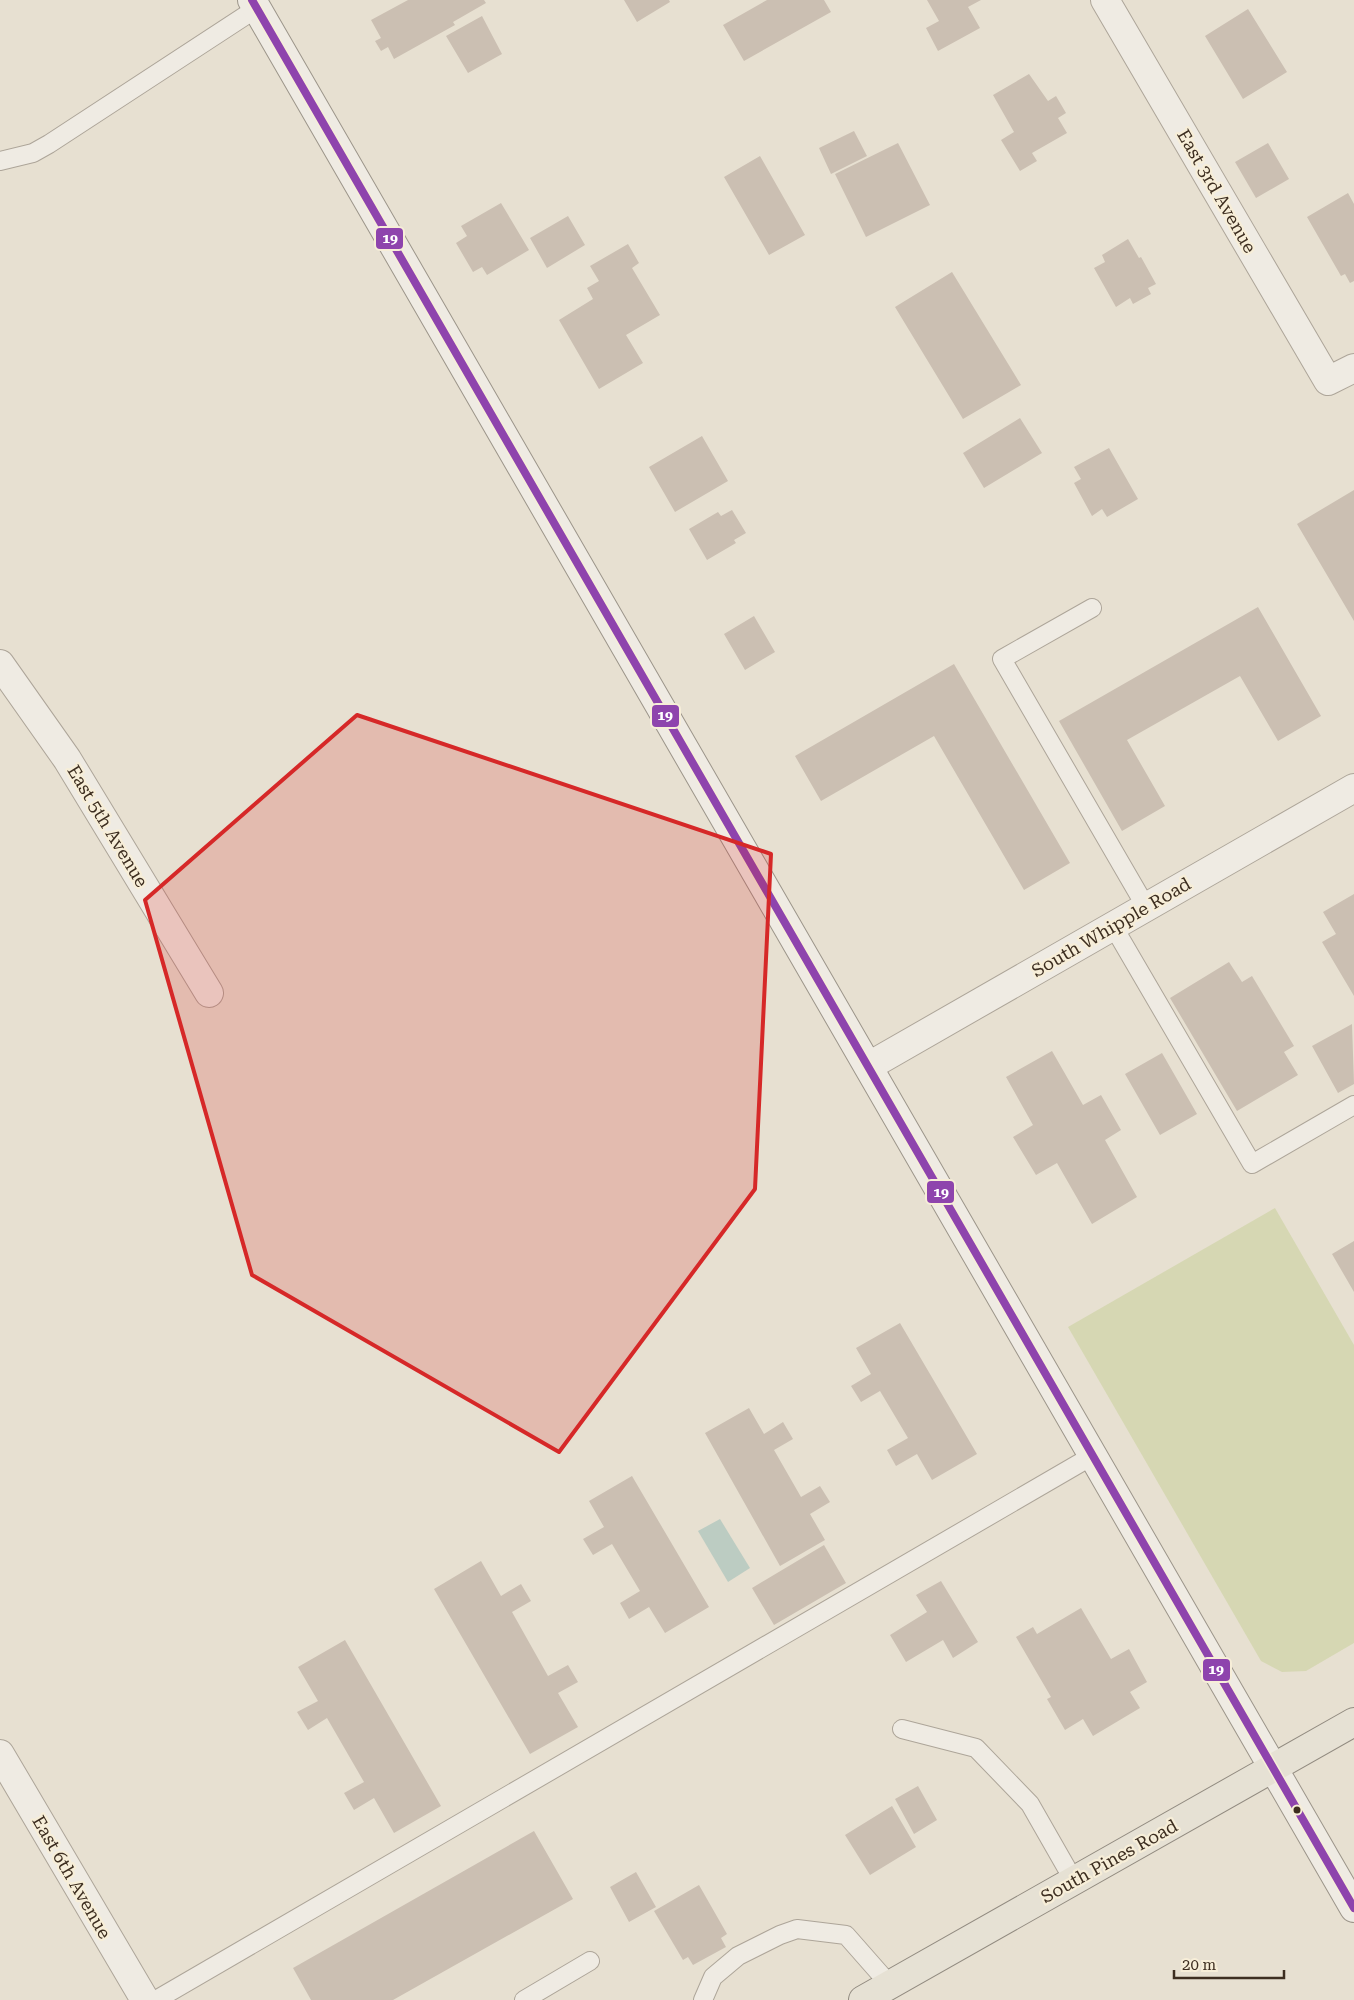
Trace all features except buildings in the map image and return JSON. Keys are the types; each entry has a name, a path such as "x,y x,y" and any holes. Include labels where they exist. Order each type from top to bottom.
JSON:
{"main road":[{"name":"South Pines Road","path":"863,2000 1354,1722"}],"street":[{"name":"East 3rd Avenue","path":"1105,0 1328,381 1354,368"},
{"path":"254,4 1354,1908"},
{"name":"East 5th Avenue","path":"0,664 67,759 209,993"},
{"name":"South Whipple Road","path":"869,1066 1353,790"},
{"name":"East 6th Avenue","path":"0,1754 144,2000"}],"lane":[{"path":"0,161 33,153 49,144 254,4"},
{"path":"1092,608 1002,659 1146,907"},
{"path":"1113,926 1252,1164 1354,1105"},
{"path":"156,2000 1092,1456"},
{"path":"902,1729 976,1748 1030,1804 1074,1881"},
{"path":"703,2000 713,1977 738,1956 796,1929 846,1935 890,1985"},
{"path":"524,2000 590,1961"}],"highlighted area":[{"path":"357,715 771,854 755,1189 559,1452 252,1275 145,900"}],"green space":[{"path":"1275,1208 1354,1345 1354,1643 1306,1671 1282,1672 1261,1661 1068,1327"}],"shaded area":[{"path":"720,1519 750,1568 728,1582 698,1531"}],"transit line":[{"name":"19","path":"252,0 1354,1908"}]}
